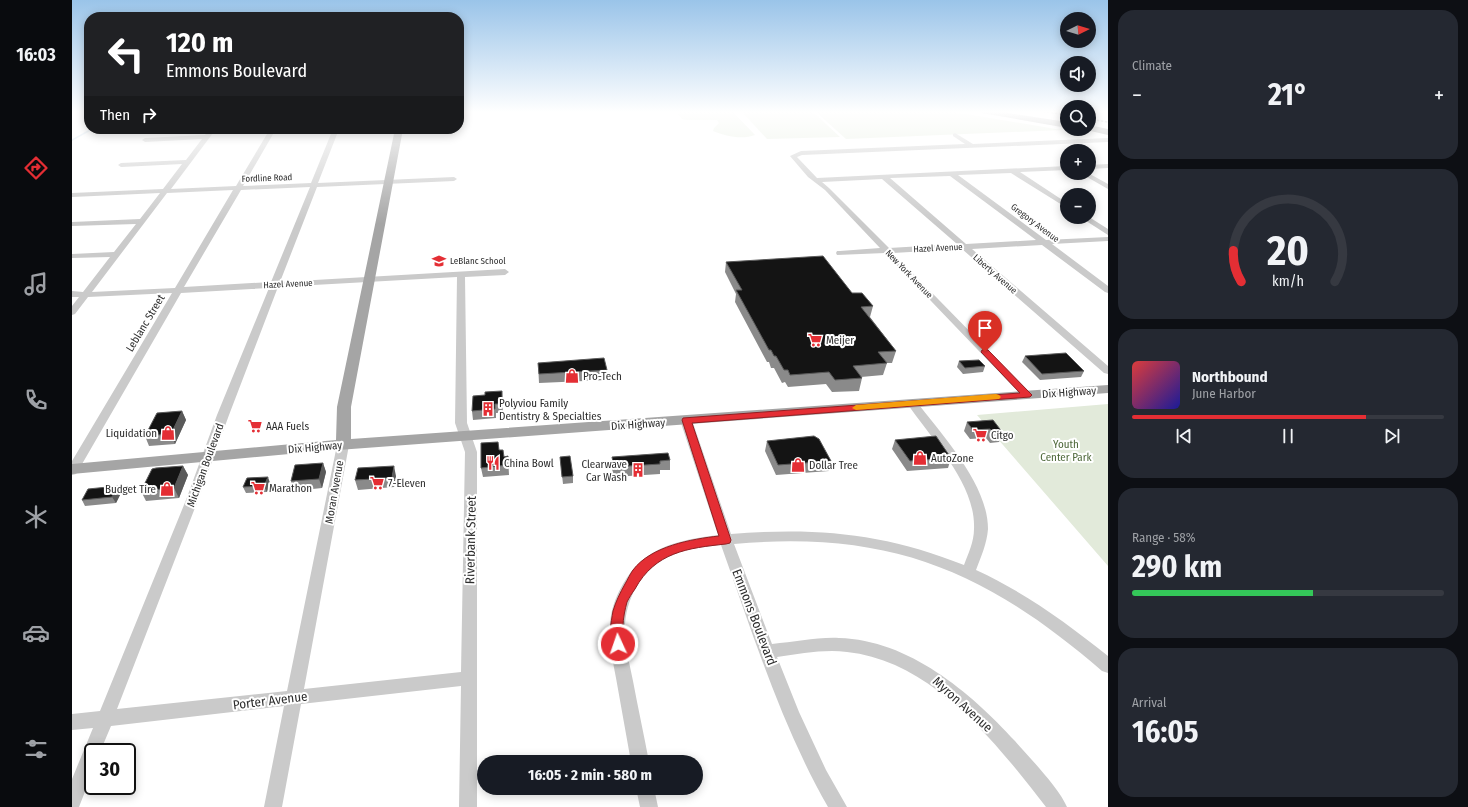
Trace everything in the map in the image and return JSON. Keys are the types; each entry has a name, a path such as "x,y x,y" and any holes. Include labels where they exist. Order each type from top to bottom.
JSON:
{"main road":[{"name":"Moran Avenue","path":"343,445 344,410 395,149"},
{"name":"Dix Highway","path":"72,469 343,445 1108,389"}],"street":[{"path":"72,312 198,149"},
{"name":"Leblanc Street","path":"72,469 262,149"},
{"name":"Michigan Boulevard","path":"72,801 203,473 207,457 328,149"},
{"name":"New York Avenue","path":"882,149 801,152 794,154 793,158 814,180 827,189 1027,395"},
{"path":"121,165 188,162"},
{"path":"1096,167 1108,166"},
{"path":"814,180 1060,168"},
{"path":"1012,170 1060,201"},
{"name":"Gregory Avenue","path":"951,173 1108,290"},
{"name":"Liberty Avenue","path":"883,176 1108,371"},
{"name":"Fordline Road","path":"72,195 454,179"},
{"path":"1096,180 1108,187"},
{"path":"72,224 142,221"},
{"path":"1094,224 1108,233"},
{"name":"Hazel Avenue","path":"840,253 1108,239"},
{"path":"72,256 116,254"},
{"name":"Hazel Avenue","path":"72,294 178,290 505,272"},
{"name":"Riverbank Street","path":"461,274 461,423 471,452 468,807"},
{"path":"912,403 968,482 979,506 981,519 980,540 968,573"},
{"name":"Emmons Boulevard","path":"686,420 726,540 791,714 804,743 838,807"},
{"name":"Moran Avenue","path":"273,807 343,445"},
{"path":"639,755 617,634 617,619 623,598 638,573 662,555 690,544 790,535 849,538 908,550 968,573 1011,595 1066,631 1108,666"},
{"name":"Myron Avenue","path":"768,651 834,644 849,645 885,654 908,663 930,675 968,705 1006,745 1058,807"},
{"name":"Porter Avenue","path":"72,722 468,678"},
{"path":"646,795 649,807"}],"green space":[{"name":"Youth Center Park","path":"1108,404 1108,566 977,415"}],"building":[{"name":"Meijer","path":"823,256 852,293 862,293 873,306 861,307 896,351 878,352 887,363 853,366 862,378 835,380 829,372 790,375 788,370 784,370 776,356 774,356 771,350 769,350 736,290 742,290 726,262"},
{"path":"1066,353 1084,371 1042,374 1025,356"},
{"path":"604,358 607,370 539,374 538,363"},
{"path":"979,360 985,366 965,368 959,361"},
{"path":"502,391 502,404 495,404 495,409 472,411 473,396 485,395 485,392"},
{"path":"182,411 171,434 145,436 157,413"},
{"path":"993,420 1003,433 994,433 990,429 973,430 967,422"},
{"path":"814,436 819,439 831,461 778,465 767,441"},
{"path":"936,436 951,458 910,461 895,440"},
{"path":"498,442 499,450 503,450 504,457 508,456 508,465 481,468 481,443"},
{"path":"668,453 670,460 660,461 660,464 614,467 612,457"},
{"path":"570,456 573,476 562,477 560,457"},
{"path":"323,463 319,479 291,481 295,465"},
{"path":"183,466 174,488 141,491 152,469"},
{"path":"394,466 392,478 355,480 358,468"},
{"path":"268,477 264,486 243,487 247,478"},
{"path":"118,486 112,497 82,500 88,489"}],"slow traffic":[{"path":"856,408 996,397"}],"place":[{"name":"LeBlanc School","path":"439,261"},
{"name":"Meijer","path":"815,340"},
{"name":"Pro-Tech","path":"572,376"},
{"name":"Polyviou Family Dentistry & Specialties","path":"488,409"},
{"name":"AAA Fuels","path":"255,426"},
{"name":"Liquidation","path":"168,433"},
{"name":"Citgo","path":"980,435"},
{"name":"AutoZone","path":"920,458"},
{"name":"China Bowl","path":"493,463"},
{"name":"Dollar Tree","path":"798,465"},
{"name":"Clearwave Car Wash","path":"638,470"},
{"name":"7-Eleven","path":"377,483"},
{"name":"Marathon","path":"258,488"},
{"name":"Budget Tire","path":"167,489"}],"route":[{"path":"618,644 617,625 622,602 626,591 638,573 645,566 662,555 685,546 695,543 726,540 686,420 1027,395 985,352"}]}
